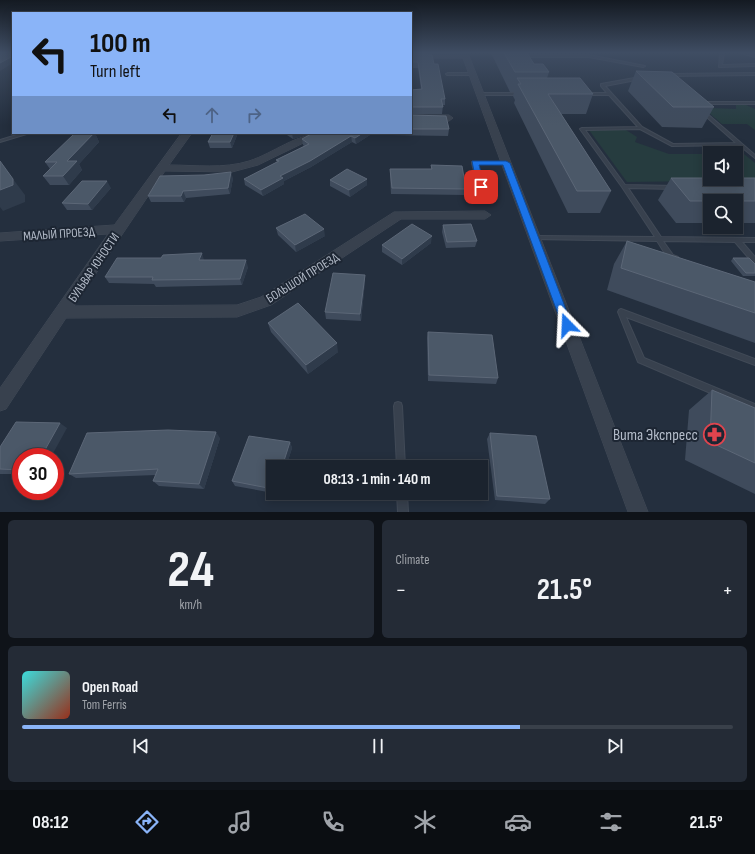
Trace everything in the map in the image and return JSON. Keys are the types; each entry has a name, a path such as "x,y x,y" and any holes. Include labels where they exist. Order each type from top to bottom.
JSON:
{"street":[{"path":"474,77 638,512"},
{"path":"412,118 449,118"},
{"name":"БУЛЬВАР ЮНОСТИ","path":"0,403 118,229 186,134"},
{"path":"161,168 232,169 254,163 317,134"},
{"name":"БОЛЬШОЙ ПРОЕЗД","path":"62,312 237,311 266,301 398,215 485,215"},
{"name":"МАЛЫЙ ПРОЕЗД","path":"0,237 118,229"}],"lane":[{"path":"644,77 602,84 641,128 672,145 740,144"},
{"path":"583,88 587,94"},
{"path":"480,94 526,94"},
{"path":"580,94 610,94"},
{"path":"700,103 755,103"},
{"path":"698,108 755,157"},
{"path":"641,128 582,128 624,186 671,257 685,262"},
{"path":"0,141 24,134"},
{"path":"484,199 474,163 506,163"},
{"path":"624,186 678,187"},
{"path":"534,238 755,240"},
{"path":"737,240 755,261"},
{"path":"755,362 621,312 641,360 755,408"},
{"path":"398,406 401,460"},
{"path":"402,500 403,512"}],"green space":[{"path":"736,105 746,105 755,109 755,130 747,124 722,124 701,106 736,109"},
{"path":"589,130 626,130 637,137 635,142 669,154 703,154 703,181 627,182"},
{"path":"743,153 755,163 755,182 743,179"}],"building":[{"path":"420,77 441,77 445,99 441,99 443,107 412,107 412,90 422,89"},
{"path":"642,77 678,77 714,107 673,107"},
{"path":"517,78 580,78 593,94 548,94 611,191 577,191 518,84 521,84"},
{"path":"412,115 446,116 449,129 412,129"},
{"path":"74,134 93,134 67,161 77,161 63,176 43,176 57,162 45,162"},
{"path":"212,134 234,134 230,142 208,142"},
{"path":"311,134 361,134 355,138 351,136 310,161 280,176 283,178 261,190 244,179 279,161 276,160 309,144 302,139"},
{"path":"0,161 13,179 13,185 0,190"},
{"path":"431,165 462,166 466,189 392,188 390,169 432,169"},
{"path":"347,169 367,179 349,190 330,180"},
{"path":"231,172 228,188 183,191 181,196 148,196 160,176 204,175"},
{"path":"671,178 703,178 703,186 743,186 743,178 755,178 755,201 743,201 743,194 703,194 703,201 690,201"},
{"path":"82,181 107,181 88,204 62,203"},
{"path":"305,214 324,229 295,245 276,228"},
{"path":"412,224 432,236 402,259 382,245"},
{"path":"471,224 477,241 447,242 443,225"},
{"path":"627,241 755,282 755,313 621,268"},
{"path":"202,253 199,260 246,260 240,279 152,280 153,277 105,277 117,258 161,258 163,255"},
{"path":"733,258 749,258 755,264 755,273 746,273"},
{"path":"333,273 365,275 360,314 325,312"},
{"path":"298,303 337,343 306,365 268,323"},
{"path":"428,332 492,335 498,378 429,375"},
{"path":"712,390 755,408 755,463 710,442"},
{"path":"16,422 60,423 46,448 12,448 12,470 0,469 0,447"},
{"path":"168,430 216,432 199,484 153,481 158,469 69,474 87,433"},
{"path":"490,433 536,436 550,499 497,496"},
{"path":"249,436 290,442 284,460 266,460 266,488 232,481"}],"place":[{"name":"Вита Экспресс","path":"714,434"}],"route":[{"path":"481,187 474,163 506,163 567,325"}]}
